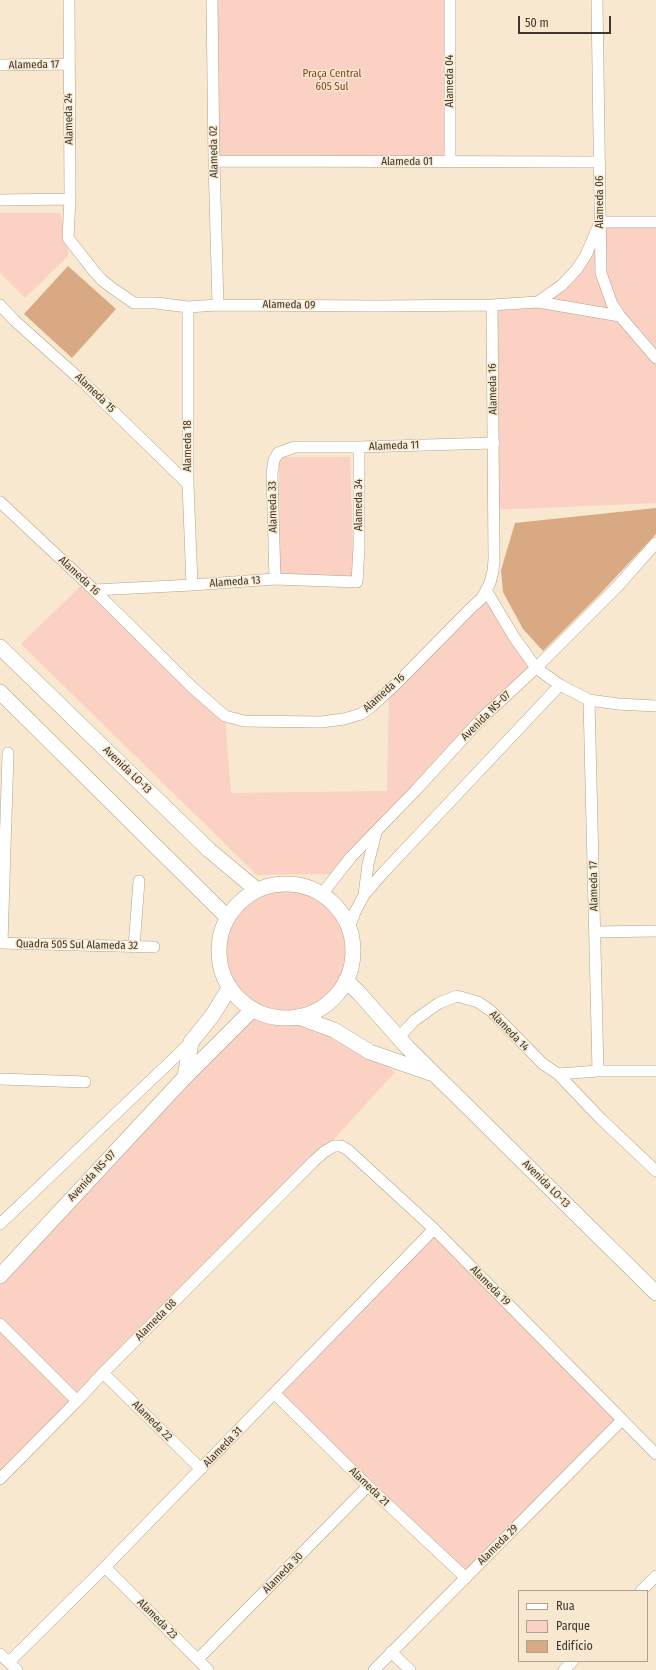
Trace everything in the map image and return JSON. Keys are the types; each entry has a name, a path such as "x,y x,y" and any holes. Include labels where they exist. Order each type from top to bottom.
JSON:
{"street":[{"name":"Alameda 24","path":"68,238 70,199 68,64 69,0"},
{"name":"Alameda 02","path":"212,0 218,305"},
{"name":"Alameda 04","path":"450,0 450,162"},
{"name":"Alameda 06","path":"597,0 601,273 612,303 620,316 656,358"},
{"name":"Alameda 17","path":"0,65 68,64"},
{"name":"Alameda 01","path":"214,161 599,162"},
{"path":"0,200 70,199"},
{"path":"538,302 562,285 578,269 586,255 600,222 656,222"},
{"name":"Alameda 09","path":"68,238 102,280 134,302 188,307 218,305 492,305 538,302"},
{"path":"538,302 620,316"},
{"name":"Alameda 15","path":"0,305 15,321 82,381 188,484"},
{"name":"Alameda 16","path":"0,502 225,716 244,721 321,722 350,718 361,714 372,706 482,598 493,571 494,443 492,305"},
{"name":"Alameda 18","path":"188,307 188,484 192,585"},
{"name":"Alameda 11","path":"295,447 359,447 494,443"},
{"name":"Alameda 33","path":"275,580 273,466 275,456 278,453 295,447"},
{"name":"Alameda 34","path":"358,562 359,447"},
{"name":"Avenida NS-07","path":"322,894 336,874 482,718 536,668 618,586 656,543"},
{"name":"Alameda 13","path":"94,590 275,580 356,582 358,562"},
{"path":"486,590 514,638 536,668 560,685 589,700 618,704 656,706"},
{"name":"Avenida LO-13","path":"0,647 209,850 257,890"},
{"path":"349,928 364,895 382,874 560,685"},
{"path":"0,692 227,917"},
{"name":"Alameda 17","path":"589,700 598,1071"},
{"path":"1,943 8,753"},
{"path":"364,895 368,864 376,831"},
{"path":"134,946 139,881"},
{"path":"279,884 301,885 322,894 342,915 349,928 352,943 352,958 346,980 335,997 312,1013 298,1017 283,1018 267,1015 253,1009 240,1000 230,987 222,971 219,953 220,934 227,917 235,906 245,897 257,890 279,884"},
{"path":"595,932 656,931"},
{"name":"Quadra 505 Sul Alameda 32","path":"1,943 154,947"},
{"name":"Avenida LO-13","path":"346,980 398,1038 656,1293"},
{"path":"0,1224 191,1042 212,1016 230,987"},
{"name":"Alameda 14","path":"398,1038 415,1020 439,1003 457,996 478,1002 491,1011 538,1059 558,1074 601,1119 656,1170"},
{"name":"Avenida NS-07","path":"0,1276 185,1077 253,1009"},
{"name":"Avenida LO-13","path":"298,1017 334,1030 370,1052 435,1075"},
{"path":"185,1077 191,1042"},
{"path":"558,1074 598,1071 656,1071"},
{"path":"0,1079 86,1082"},
{"name":"Alameda 19","path":"314,1161 328,1148 334,1146 341,1146 348,1150 434,1229 656,1454"},
{"name":"Alameda 08","path":"0,1479 77,1401 103,1372 314,1161"},
{"name":"Alameda 31","path":"13,1666 105,1567 434,1229"},
{"path":"0,1324 77,1401"},
{"name":"Alameda 22","path":"103,1372 201,1469"},
{"name":"Alameda 21","path":"275,1394 368,1486 466,1578"},
{"name":"Alameda 29","path":"374,1670 622,1420"},
{"name":"Alameda 30","path":"198,1659 368,1486"},
{"name":"Alameda 23","path":"105,1567 208,1670"},
{"path":"643,1590 656,1576"},
{"path":"392,1652 410,1670"},
{"path":"0,1654 13,1666"},
{"path":"564,1670 572,1662"}],"green space":[{"name":"Praça Central 605 Sul","path":"214,0 450,0 450,162 214,161"},
{"path":"0,213 60,213 68,238 68,256 25,298 0,273"},
{"path":"600,222 656,222 656,503 494,510 492,305 538,302 562,285"},
{"path":"279,457 350,457 354,582 280,577"},
{"path":"85,582 225,716 231,793 387,791 389,690 486,590 536,668 336,874 257,875 21,644"},
{"path":"279,884 301,885 322,894 342,915 350,933 352,958 346,980 324,1006 299,1016 370,1052 395,1072 314,1161 0,1479 0,1270 252,1009 240,1000 230,987 222,971 219,946 220,934 227,917 235,906 257,890"},
{"path":"434,1229 622,1420 466,1578 275,1394"}],"building":[{"path":"68,266 116,309 72,358 24,314"},
{"path":"656,508 656,534 598,596 543,651 523,629 503,592 501,570 515,523"}]}
